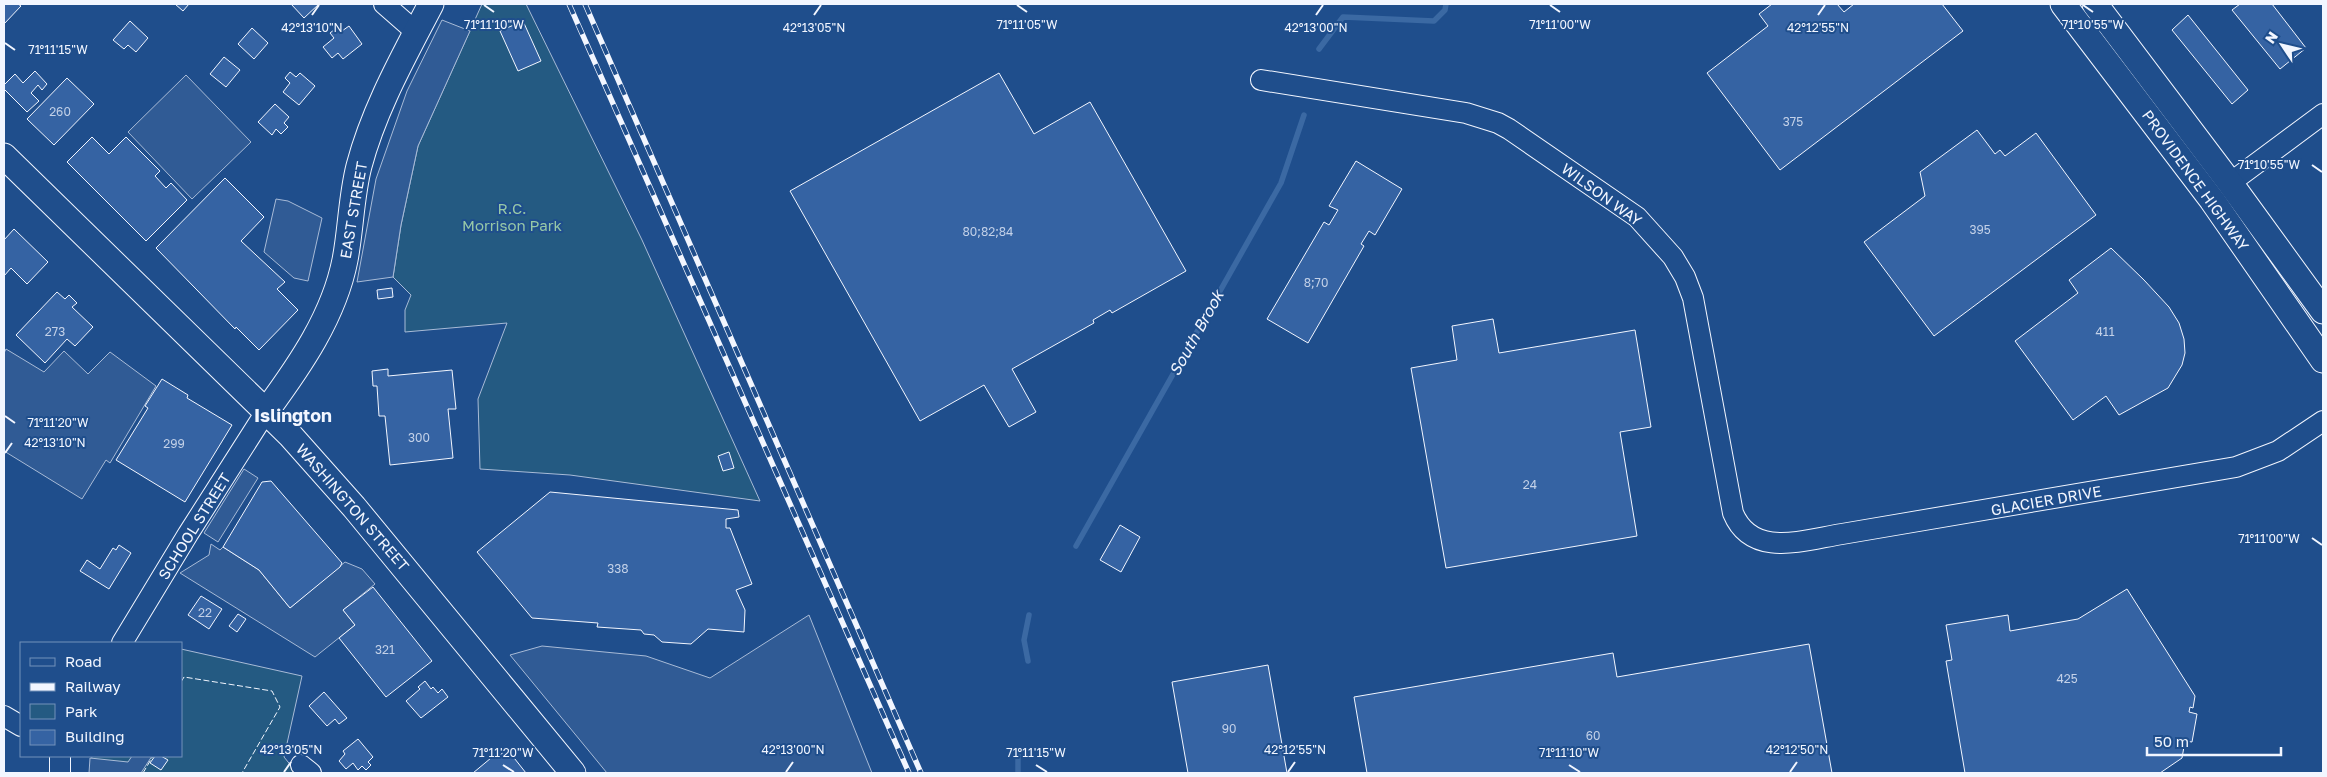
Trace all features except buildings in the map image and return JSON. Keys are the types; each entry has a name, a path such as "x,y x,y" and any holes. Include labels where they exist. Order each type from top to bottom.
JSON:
{"main road":[{"name":"EAST STREET","path":"267,410 298,369 325,318 345,260 359,167 371,130 390,85 431,4"},
{"name":"PROVIDENCE HIGHWAY","path":"2064,4 2212,200 2323,360"},
{"name":"PROVIDENCE HIGHWAY","path":"2095,4 2230,183 2323,311"},
{"name":"WASHINGTON STREET","path":"4,156 267,410 354,507 573,773"}],"street":[{"path":"384,4 416,32"},
{"name":"WILSON WAY","path":"1261,80 1466,113 1498,123 1637,217 1673,257 1685,277 1694,298 1733,513 1743,530 1758,540"},
{"path":"2230,183 2323,114"},
{"name":"SCHOOL STREET","path":"123,642 188,534 267,410"},
{"name":"GLACIER DRIVE","path":"1758,540 1778,544 2236,467 2278,451 2323,421"},
{"path":"4,716 20,725"},
{"path":"60,757 60,773"}],"green space":[{"name":"R.C. Morrison Park","path":"482,4 526,4 642,240 760,501 570,475 480,469 478,399 507,323 405,332 405,310 411,295 393,277 401,225 418,146"},
{"path":"182,649 302,676 284,757 297,773 90,773 92,757 182,757"}],"shaded area":[{"path":"442,20 470,31 418,146 401,225 393,277 357,282 376,179 407,91"},
{"path":"186,75 251,142 192,199 128,132"},
{"path":"276,199 288,201 322,218 308,281 294,278 264,252"},
{"path":"6,349 44,372 64,351 88,374 110,352 156,386 110,463 106,460 82,499 4,451 4,353"},
{"path":"244,469 258,478 218,542 204,533"},
{"path":"211,544 220,550 223,547 259,570 290,608 345,562 362,569 375,584 343,610 355,625 315,657 180,573 209,555"},
{"path":"809,615 872,773 607,773 510,655 542,646 646,656 710,678"},
{"path":"131,757 151,757 141,773 89,773 90,758 128,762"}],"waterway":[{"name":"South Brook","path":"1319,49 1343,17 1434,21 1445,10 1446,4"},
{"name":"South Brook","path":"1076,546 1281,183 1304,115"},
{"name":"South Brook","path":"1028,661 1024,640 1029,615"},
{"name":"South Brook","path":"1018,751 1018,773"}],"railway":[{"path":"569,4 909,773"},
{"path":"585,4 921,773"}],"fence":[{"path":"182,680 184,677 272,691 280,707 242,773"},
{"path":"143,773 152,757"}],"district":[{"name":"Islington","path":"293,415"}]}
